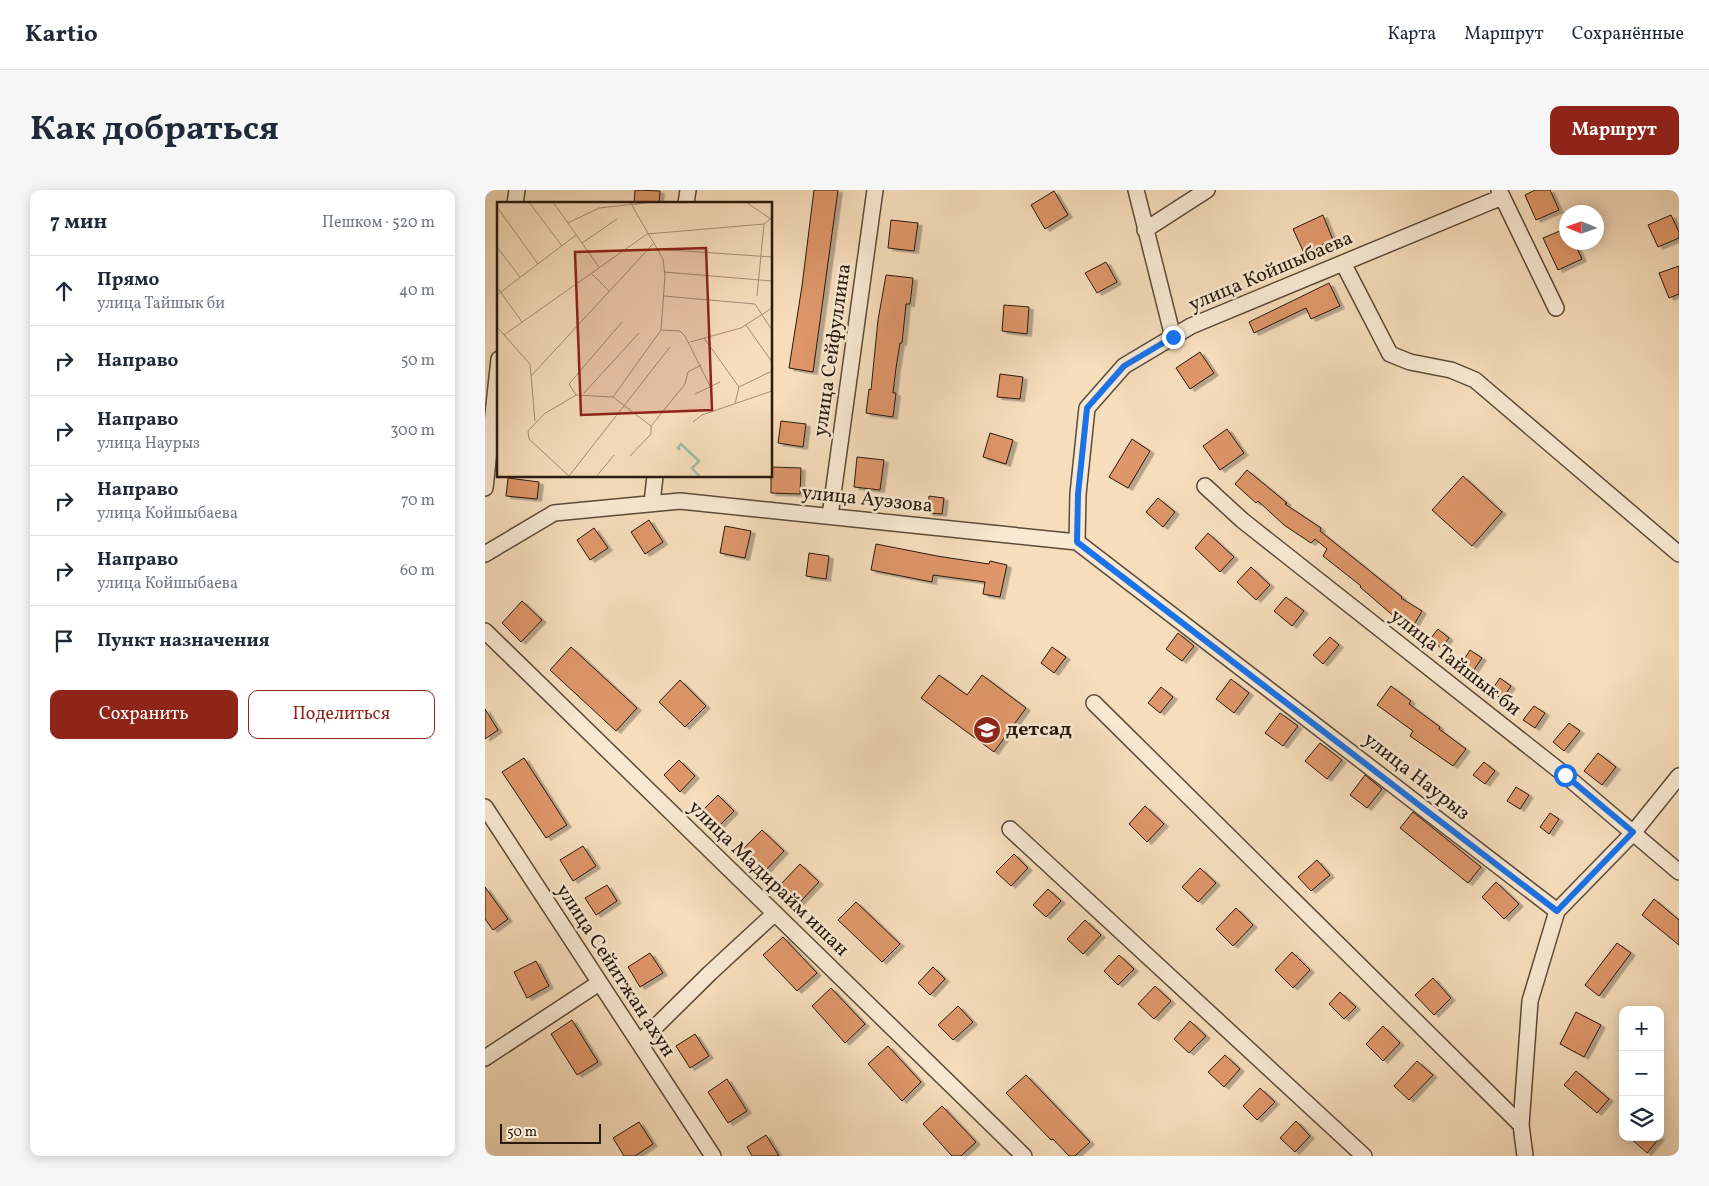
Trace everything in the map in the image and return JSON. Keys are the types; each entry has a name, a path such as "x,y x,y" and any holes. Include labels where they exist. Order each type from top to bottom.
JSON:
{"street":[{"name":"улица Сейфуллина","path":"830,516 875,190"},
{"path":"1136,190 1173,337"},
{"path":"1145,230 1207,190"},
{"name":"улица Койшыбаева","path":"1077,542 1078,494 1087,408 1124,366 1191,326 1343,263 1501,194 1557,308"},
{"path":"1343,263 1390,354 1410,362 1451,370 1475,380 1679,554"},
{"path":"485,488 497,377"},
{"path":"652,503 655,478"},
{"name":"улица Тайшык би","path":"1205,486 1242,520 1565,775 1679,872"},
{"name":"улица Ауэзова","path":"485,554 554,513 680,501 1077,542"},
{"name":"улица Наурыз","path":"1077,542 1557,911"},
{"name":"улица Мадирайм ишан","path":"485,631 1024,1156"},
{"path":"1095,703 1521,1125"},
{"path":"1525,1156 1521,1125 1530,1001 1557,911 1633,832 1679,776"},
{"name":"улица Сейитжан ахун","path":"485,807 713,1156"},
{"path":"1010,829 1365,1156"},
{"path":"639,1043 710,973 775,913"},
{"path":"485,1058 599,983"}],"building":[{"path":"635,190 660,191 659,202 634,202"},
{"path":"814,190 838,190 813,372 789,368"},
{"path":"1535,190 1550,190 1559,210 1536,220 1525,195"},
{"path":"1054,191 1068,215 1045,229 1031,205"},
{"path":"1323,215 1333,240 1304,253 1293,229"},
{"path":"1671,215 1679,232 1679,238 1658,247 1648,225"},
{"path":"891,220 918,223 914,251 888,248"},
{"path":"1559,231 1559,250 1578,250 1582,259 1558,270 1543,238"},
{"path":"1106,262 1117,282 1097,293 1085,273"},
{"path":"1679,266 1679,294 1669,298 1659,273"},
{"path":"886,275 913,278 910,304 906,304 902,343 900,343 896,368 893,393 896,393 893,417 866,413 869,389 871,390 878,320"},
{"path":"1329,283 1340,306 1311,319 1306,308 1254,333 1249,322"},
{"path":"1004,305 1029,307 1027,334 1002,331"},
{"path":"1200,352 1214,373 1190,389 1176,368"},
{"path":"1000,374 1023,377 1020,399 997,397"},
{"path":"781,421 806,424 803,447 778,443"},
{"path":"1227,429 1244,453 1220,470 1203,446"},
{"path":"990,433 1013,440 1006,464 983,457"},
{"path":"1132,439 1150,451 1128,488 1109,477"},
{"path":"857,457 884,460 880,490 854,487"},
{"path":"773,467 801,468 800,494 771,493"},
{"path":"1247,470 1287,503 1285,504 1321,528 1320,531 1401,598 1422,611 1412,628 1397,619 1361,586 1323,556 1327,549 1315,539 1311,543 1284,525 1258,501 1256,503 1235,484"},
{"path":"1463,476 1502,512 1472,546 1432,510"},
{"path":"508,478 539,482 537,499 506,496"},
{"path":"929,496 944,498 942,514 928,513"},
{"path":"1158,498 1175,512 1163,527 1146,512"},
{"path":"649,520 663,542 645,554 631,532"},
{"path":"725,526 751,531 745,558 720,553"},
{"path":"594,528 608,548 590,560 577,540"},
{"path":"1208,533 1234,557 1220,572 1195,548"},
{"path":"876,544 937,556 989,564 990,561 1007,565 1000,597 983,594 985,582 933,575 932,582 871,570"},
{"path":"809,553 829,556 826,579 806,576"},
{"path":"1251,567 1270,585 1256,600 1237,582"},
{"path":"1286,597 1304,611 1292,626 1274,611"},
{"path":"522,601 542,620 521,642 502,623"},
{"path":"1438,629 1449,638 1441,648 1430,639"},
{"path":"1178,633 1194,646 1182,661 1166,649"},
{"path":"1330,637 1339,645 1323,664 1313,655"},
{"path":"571,647 637,708 616,731 550,670"},
{"path":"1052,647 1066,657 1054,673 1041,663"},
{"path":"1470,650 1482,658 1471,674 1460,666"},
{"name":"детсад","path":"939,675 967,695 982,675 1026,708 994,752 921,698"},
{"path":"1500,678 1511,686 1502,699 1491,691"},
{"path":"1231,679 1249,693 1234,713 1216,699"},
{"path":"680,680 706,706 685,727 659,702"},
{"path":"1391,686 1411,701 1409,704 1466,749 1453,766 1410,736 1413,731 1377,705"},
{"path":"1161,687 1173,697 1160,713 1148,703"},
{"path":"1534,706 1545,713 1535,728 1523,720"},
{"path":"485,709 498,730 485,739"},
{"path":"1280,713 1298,726 1283,746 1265,733"},
{"path":"1569,723 1580,731 1564,751 1553,742"},
{"path":"1320,743 1342,760 1327,779 1305,761"},
{"path":"1598,753 1616,767 1602,785 1584,771"},
{"path":"524,758 567,825 546,838 502,772"},
{"path":"679,760 695,776 680,792 664,775"},
{"path":"1484,762 1495,771 1485,784 1473,775"},
{"path":"1365,775 1382,789 1367,808 1350,795"},
{"path":"1516,787 1529,795 1520,809 1507,801"},
{"path":"718,795 734,811 719,826 703,810"},
{"path":"1145,806 1164,824 1147,842 1129,824"},
{"path":"1413,812 1481,867 1468,883 1400,828"},
{"path":"1550,813 1559,819 1549,834 1540,827"},
{"path":"762,830 784,851 764,872 742,850"},
{"path":"583,846 596,866 573,881 560,860"},
{"path":"1014,854 1028,868 1011,886 996,872"},
{"path":"1317,860 1330,875 1311,891 1298,877"},
{"path":"800,864 819,882 799,903 780,885"},
{"path":"1200,868 1216,883 1198,902 1182,887"},
{"path":"1496,882 1519,904 1504,919 1482,897"},
{"path":"607,885 617,901 596,915 585,898"},
{"path":"485,887 508,919 493,930 485,919"},
{"path":"1048,889 1061,901 1046,917 1033,905"},
{"path":"1654,899 1679,920 1679,945 1642,915"},
{"path":"856,902 900,944 882,962 838,920"},
{"path":"1236,908 1253,925 1233,946 1216,929"},
{"path":"1085,920 1101,935 1083,954 1067,939"},
{"path":"783,937 817,973 797,991 763,955"},
{"path":"1617,943 1631,953 1599,996 1585,985"},
{"path":"1292,952 1310,970 1293,988 1275,970"},
{"path":"650,953 663,973 640,987 628,967"},
{"path":"1119,955 1134,969 1118,985 1104,971"},
{"path":"536,961 549,986 527,998 514,972"},
{"path":"933,967 945,979 930,995 918,983"},
{"path":"1433,978 1451,998 1434,1015 1415,995"},
{"path":"1155,986 1171,1001 1154,1019 1138,1004"},
{"path":"831,988 865,1024 845,1043 812,1006"},
{"path":"1340,992 1356,1007 1344,1019 1329,1004"},
{"path":"958,1006 973,1022 953,1040 938,1025"},
{"path":"1576,1012 1601,1025 1584,1057 1560,1044"},
{"path":"572,1020 598,1062 577,1075 551,1034"},
{"path":"1190,1021 1206,1036 1189,1053 1174,1039"},
{"path":"1383,1026 1400,1043 1383,1061 1366,1044"},
{"path":"695,1034 709,1056 690,1068 676,1046"},
{"path":"888,1046 921,1082 902,1101 868,1064"},
{"path":"1225,1055 1240,1069 1224,1087 1208,1072"},
{"path":"1417,1061 1433,1075 1409,1100 1394,1086"},
{"path":"1576,1071 1609,1099 1597,1113 1564,1085"},
{"path":"1026,1075 1090,1142 1075,1156 1069,1156 1053,1139 1051,1140 1006,1093"},
{"path":"727,1079 747,1111 728,1123 708,1092"},
{"path":"1260,1088 1275,1102 1257,1120 1243,1106"},
{"path":"942,1106 976,1142 961,1156 952,1156 923,1124"},
{"path":"1296,1121 1310,1136 1295,1152 1280,1138"},
{"path":"639,1122 653,1144 635,1156 624,1156 613,1138"},
{"path":"766,1135 779,1156 752,1156 747,1147"},
{"path":"1634,1141 1657,1141 1647,1153"}],"place":[{"name":"детсад","path":"987,730"}],"route":[{"path":"1173,337 1124,366 1087,408 1078,494 1077,542 1557,911 1633,832 1565,775"}]}
